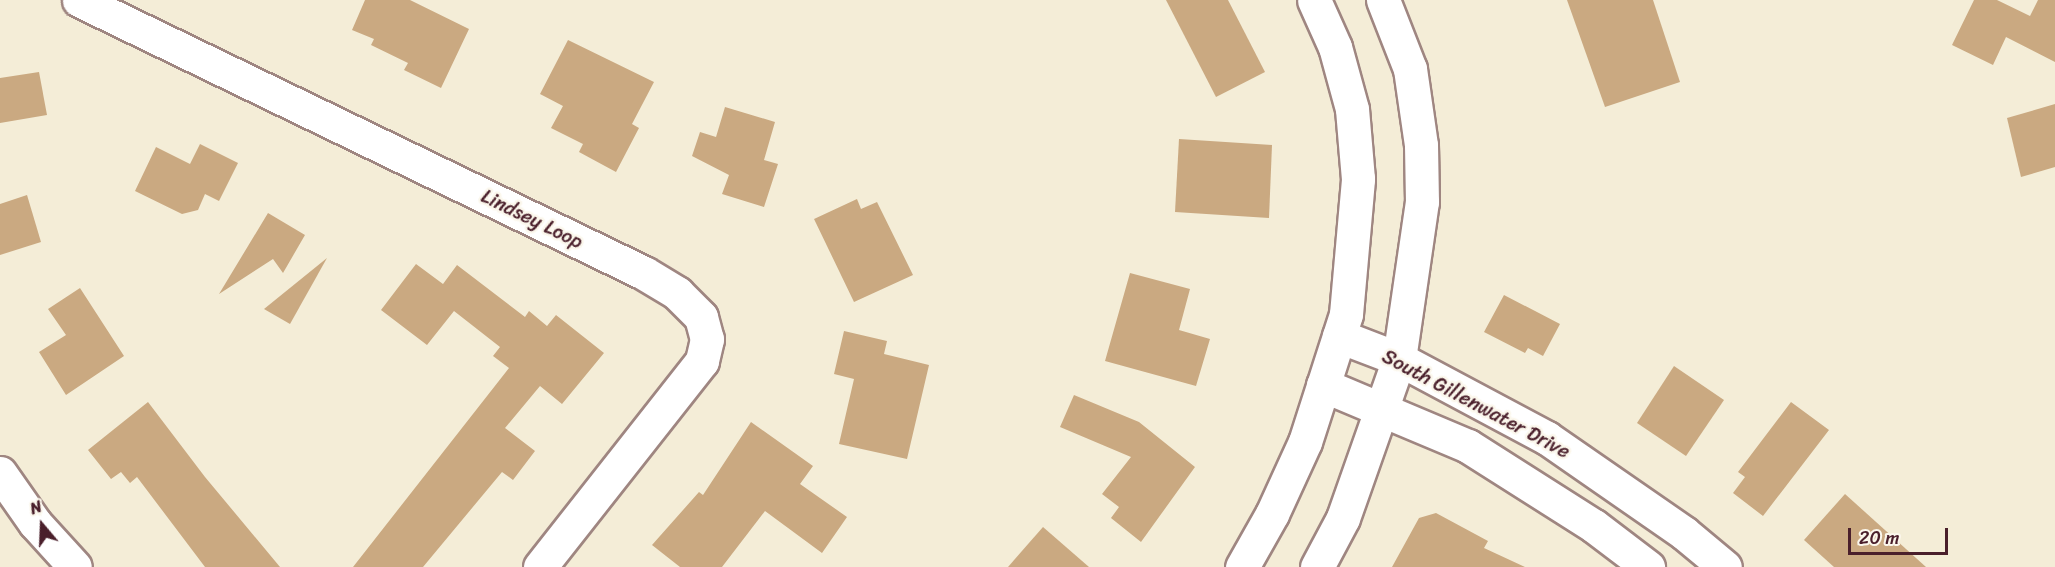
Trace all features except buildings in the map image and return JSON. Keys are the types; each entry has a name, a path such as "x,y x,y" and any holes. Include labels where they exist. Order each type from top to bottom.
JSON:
{"street":[{"name":"Lindsey Loop","path":"79,0 644,273 677,294 701,317 706,339 702,361 540,567"},
{"path":"1242,567 1272,514 1305,442 1346,314 1358,179 1352,109 1335,47 1314,0"},
{"path":"1317,567 1342,518 1399,359 1422,202 1421,145 1410,69 1383,0"},
{"name":"South Gillenwater Drive","path":"1339,336 1399,359 1547,438 1684,532 1725,567"},
{"name":"South Gillenwater Drive","path":"1323,385 1468,446 1594,526 1648,567"},
{"path":"0,473 35,523 75,567"}]}
